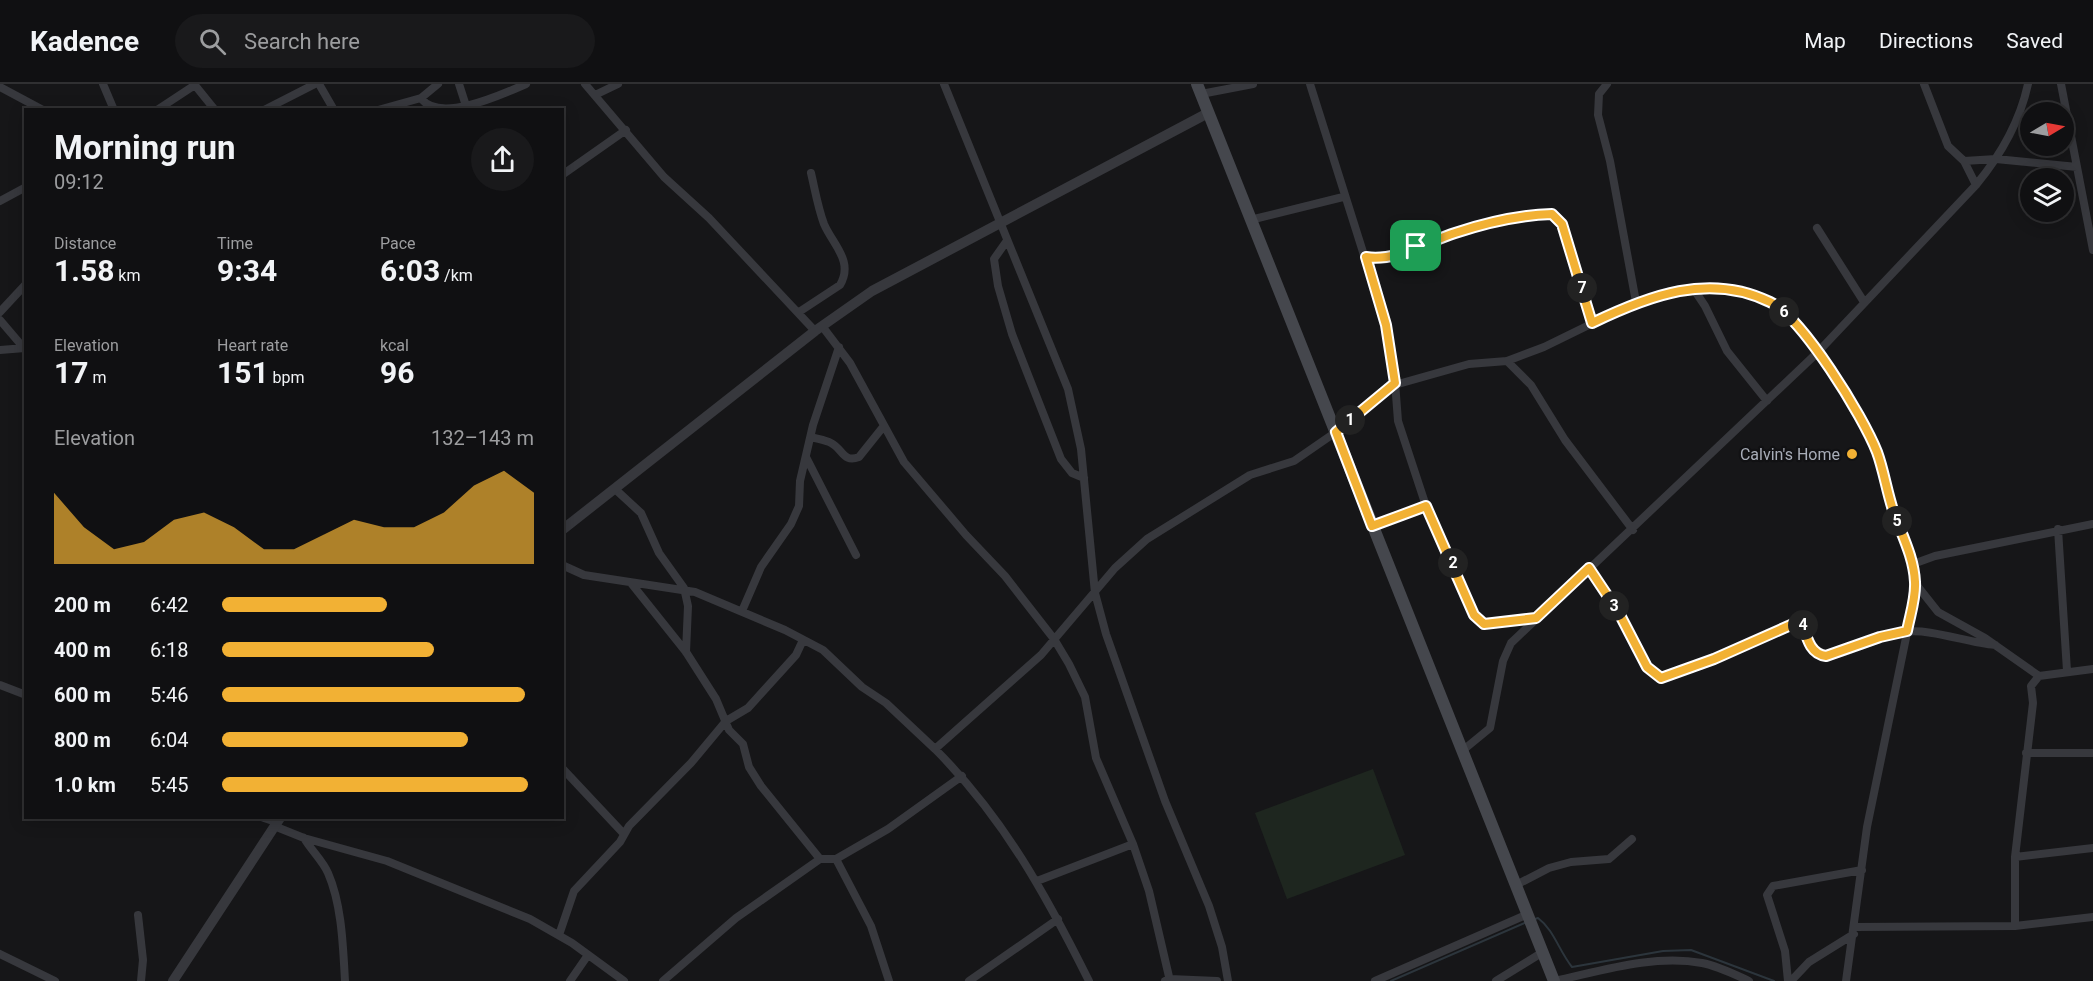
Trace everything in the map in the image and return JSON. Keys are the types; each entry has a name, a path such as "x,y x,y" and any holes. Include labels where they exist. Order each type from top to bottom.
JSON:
{"main road":[{"path":"1199,89 1554,981"}],"street":[{"path":"103,84 113,108"},
{"path":"268,108 317,84 333,108"},
{"path":"423,104 438,84"},
{"path":"459,84 467,107 526,84"},
{"path":"585,84 664,177 709,218 799,312 839,347 904,462 966,535 1005,576 1054,639 1085,697 1096,758 1133,844 1149,891 1168,980 1217,981"},
{"path":"595,94 618,84"},
{"path":"944,84 1006,242 1068,389 1081,449 1092,542 1095,592 1106,634 1153,768 1216,926 1228,981"},
{"path":"1199,89 1253,84"},
{"path":"1310,84 1343,197 1366,257 1386,325 1398,421 1426,506 1477,620 1491,624 1536,618"},
{"path":"1607,84 1599,94 1598,116 1610,161 1636,303"},
{"path":"1924,84 1948,146 1965,161 1976,185"},
{"path":"1462,751 1490,728 1507,651 1536,618 1634,530 1817,353 1976,185 1996,159 2017,118 2028,84"},
{"path":"2061,84 2093,250"},
{"path":"160,108 194,85 213,108"},
{"path":"0,87 39,108"},
{"path":"393,108 423,104 446,108"},
{"path":"564,528 819,328 898,276 1208,113"},
{"path":"564,174 626,130"},
{"path":"1965,161 1996,159 2077,167"},
{"path":"799,312 840,285 845,266 842,254 824,223 811,173"},
{"path":"0,201 24,188"},
{"path":"1250,220 1343,197"},
{"path":"1366,257 1387,259 1416,246 1471,228 1552,214 1562,224 1592,323"},
{"path":"1816,228 1864,302"},
{"path":"1006,242 996,254 994,268 1012,334 1061,459 1071,473 1084,478"},
{"path":"0,312 24,286"},
{"path":"1693,288 1705,306 1727,351 1767,401"},
{"path":"935,749 964,721 1025,670 1115,568 1147,539 1250,475 1291,463 1336,432 1395,383 1468,364 1507,362 1636,303 1693,288 1723,288 1769,301 1782,309 1817,353 1857,410 1876,451 1893,510 1913,564 1916,583 1867,827 1846,981"},
{"path":"0,320 24,348"},
{"path":"742,611 761,567 791,524 799,506 800,481 839,347"},
{"path":"0,350 24,348"},
{"path":"1507,362 1531,385 1565,440 1634,530"},
{"path":"811,438 830,443 847,458 854,459 859,458 883,427"},
{"path":"806,458 856,555"},
{"path":"615,489 640,513 659,553 684,588 688,606 686,652"},
{"path":"1372,526 1426,506"},
{"path":"1913,564 1935,556 2010,543 2058,529 2093,524"},
{"path":"2058,529 2067,671"},
{"path":"564,566 584,575 631,583 684,588 742,611 823,650 868,693 886,703 962,776 1012,840 1058,919 1089,981"},
{"path":"1589,568 1619,613 1647,667 1661,678 1714,659 1793,624 1803,625 1810,645 1820,656 1907,631 1995,645"},
{"path":"631,583 686,652 721,707 733,735 743,744 750,767 761,786 820,859"},
{"path":"1916,583 1938,612 1995,645 2039,676"},
{"path":"559,935 574,891 612,852 623,833 657,794 691,763 726,722 748,708 796,656 803,640"},
{"path":"2015,926 2015,856 2032,703 2031,686 2039,676 2093,669"},
{"path":"0,685 24,694"},
{"path":"2026,753 2093,753"},
{"path":"564,770 623,833"},
{"path":"663,981 736,918 820,859 836,859 888,829 962,776"},
{"path":"173,981 277,822 304,838 387,861 530,919 559,935 624,981"},
{"path":"304,838 328,873 333,887 343,928 345,981"},
{"path":"1516,885 1549,868 1571,862 1609,859 1632,839"},
{"path":"1037,881 1133,844"},
{"path":"2015,856 2093,848"},
{"path":"836,859 871,927 888,981"},
{"path":"1790,981 1785,951 1767,895 1768,890 1773,886 1862,870"},
{"path":"1375,981 1528,914"},
{"path":"138,915 143,960 141,981"},
{"path":"1790,981 1809,962 1854,930 2015,926 2093,916"},
{"path":"969,981 1058,919"},
{"path":"1496,981 1543,952"},
{"path":"0,954 55,981"},
{"path":"570,981 588,955"},
{"path":"1554,981 1608,969 1674,960 1703,963 1749,981"}],"shaded area":[{"path":"1373,769 1405,855 1287,899 1255,813"}],"waterway":[{"path":"1535,919 1538,918 1548,928 1572,967 1663,951 1691,950 1774,981"},
{"path":"1391,981 1527,922"}],"place":[{"name":"Calvin's Home","path":"1852,454"}],"route":[{"path":"1552,214 1562,224 1592,323 1636,303 1693,288 1723,288 1769,301 1782,309 1798,327 1857,410 1876,451 1893,510 1913,564 1916,583 1907,631 1880,637 1835,654 1820,656 1810,645 1803,625 1793,624 1714,659 1672,676 1661,678 1654,675 1647,667 1619,613 1589,568 1536,618 1522,618 1491,624 1480,623 1474,615 1426,506 1372,526 1336,432 1395,383 1386,325 1366,257 1387,259 1416,246 1471,228 1552,214"}]}
